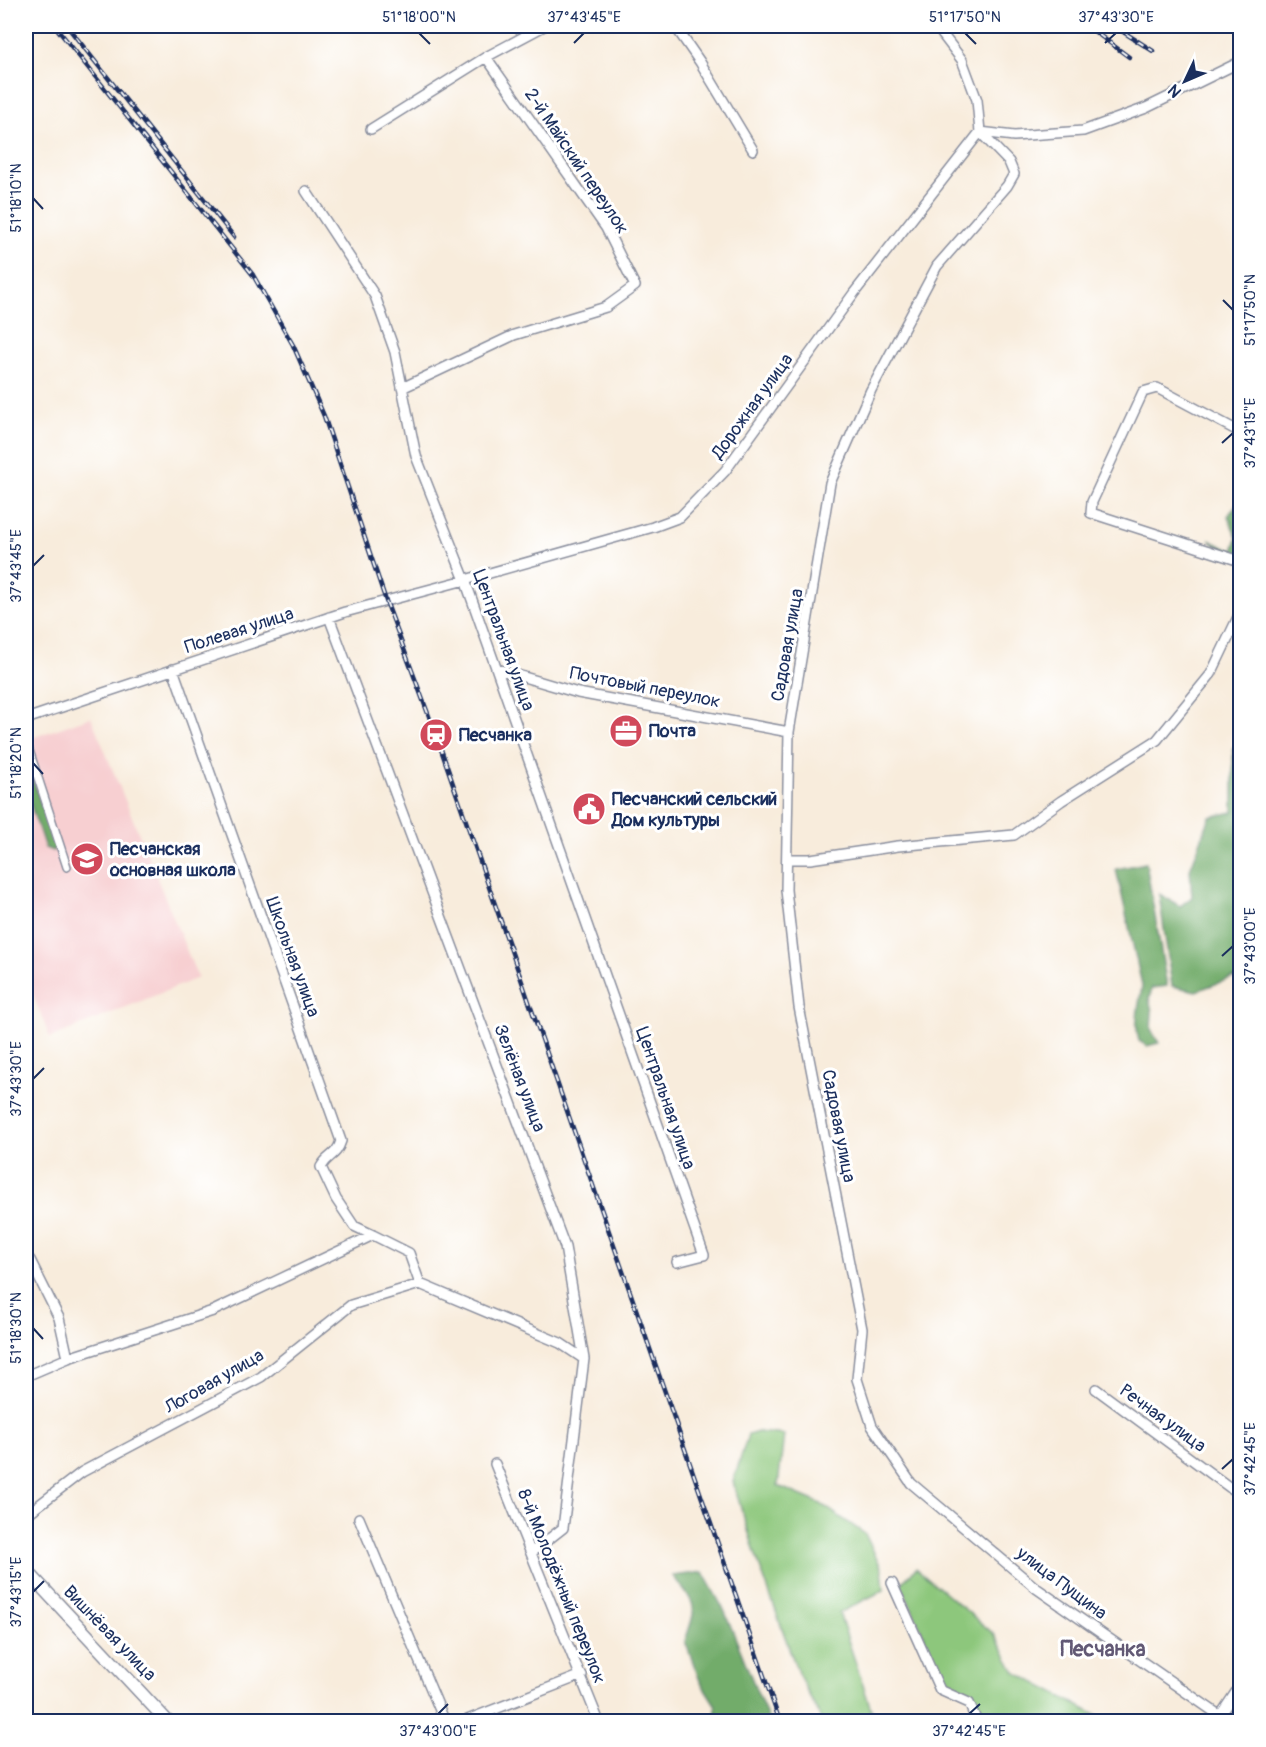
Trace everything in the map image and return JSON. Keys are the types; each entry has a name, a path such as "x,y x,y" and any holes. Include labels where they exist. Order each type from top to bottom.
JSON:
{"street":[{"path":"371,129 486,57 544,26"},
{"path":"675,26 700,62 753,150"},
{"path":"936,26 962,60 977,100 981,132 1014,136 1083,131 1146,108 1240,62"},
{"name":"2-й Майский переулок","path":"402,388 514,334 606,307 635,286 606,228 486,57"},
{"name":"Дорожная улица","path":"465,580 654,527 680,517 725,471 854,293 981,132"},
{"name":"Садовая улица","path":"911,1483 872,1426 857,1379 862,1329 799,1007 786,890 789,732 830,483 871,390 937,266 1007,186 1014,174 1010,162 981,132"},
{"name":"Центральная улица","path":"306,191 375,296 395,352 416,456 465,580 704,1255 676,1262"},
{"path":"1240,432 1157,388 1143,392 1092,502 1091,513 1240,561"},
{"name":"Полевая улица","path":"26,719 329,617 465,580"},
{"path":"787,859 810,859 898,846 1014,835 1061,801 1157,740 1211,674 1240,613"},
{"name":"Зелёная улица","path":"329,617 566,1247 584,1359 563,1528 531,1553"},
{"name":"Школьная улица","path":"173,669 341,1141 338,1151 321,1167 336,1199 354,1226 373,1235"},
{"name":"Почтовый переулок","path":"497,669 578,693 789,732"},
{"path":"26,741 67,867"},
{"path":"26,1376 68,1358 213,1311 373,1235 409,1253 420,1284 560,1343 584,1359"},
{"path":"26,1256 59,1318 68,1358"},
{"name":"Логовая улица","path":"26,1515 82,1472 261,1377 351,1305 420,1284"},
{"path":"560,1343 580,1337"},
{"name":"Речная улица","path":"1096,1389 1240,1495"},
{"name":"8-й Молодёжный переулок","path":"495,1464 582,1675 599,1722"},
{"name":"улица Пущина","path":"911,1483 1036,1588 1224,1719"},
{"path":"359,1518 445,1722"},
{"name":"Вишнёвая улица","path":"26,1570 168,1722"},
{"path":"892,1583 940,1690 969,1703 978,1722"},
{"path":"462,1722 582,1675"},
{"path":"1224,1719 1240,1686"}],"shaded area":[{"name":"Песчанская основная школа","path":"91,717 198,978 50,1038 28,982 26,983 26,740"}],"green space":[{"path":"1240,499 1240,555 1227,555 1209,540 1233,551 1237,538 1228,516"},
{"path":"1240,741 1240,984 1235,977 1196,991 1172,986 1159,894 1180,906 1192,897 1190,869 1210,817 1233,812 1233,748"},
{"path":"26,758 56,846 53,851 45,848 26,791"},
{"path":"1146,863 1167,986 1152,988 1149,999 1152,1011 1151,1030 1159,1043 1147,1046 1139,1041 1137,1034 1142,985 1116,869"},
{"path":"758,1432 784,1435 778,1486 821,1504 865,1534 882,1569 884,1590 839,1613 875,1721 822,1721 798,1673 755,1553 733,1482 748,1435"},
{"path":"916,1568 994,1634 1015,1672 1107,1721 986,1721 974,1693 943,1680 901,1584"},
{"path":"703,1572 725,1612 769,1721 715,1721 716,1706 700,1681 685,1641 692,1619 693,1606 673,1576"}],"railway":[{"path":"55,26 253,275 293,345 324,416 386,601 436,735 780,1722"},
{"path":"67,26 234,237"},
{"path":"1087,26 1129,57"},
{"path":"1114,26 1153,51"}],"place":[{"name":"Почта","path":"626,731"},
{"name":"Песчанка","path":"436,735"},
{"name":"Песчанский сельский Дом культуры","path":"589,809"},
{"name":"Песчанская основная школа","path":"87,859"}],"district":[{"name":"Песчанка","path":"1103,1649"}]}
